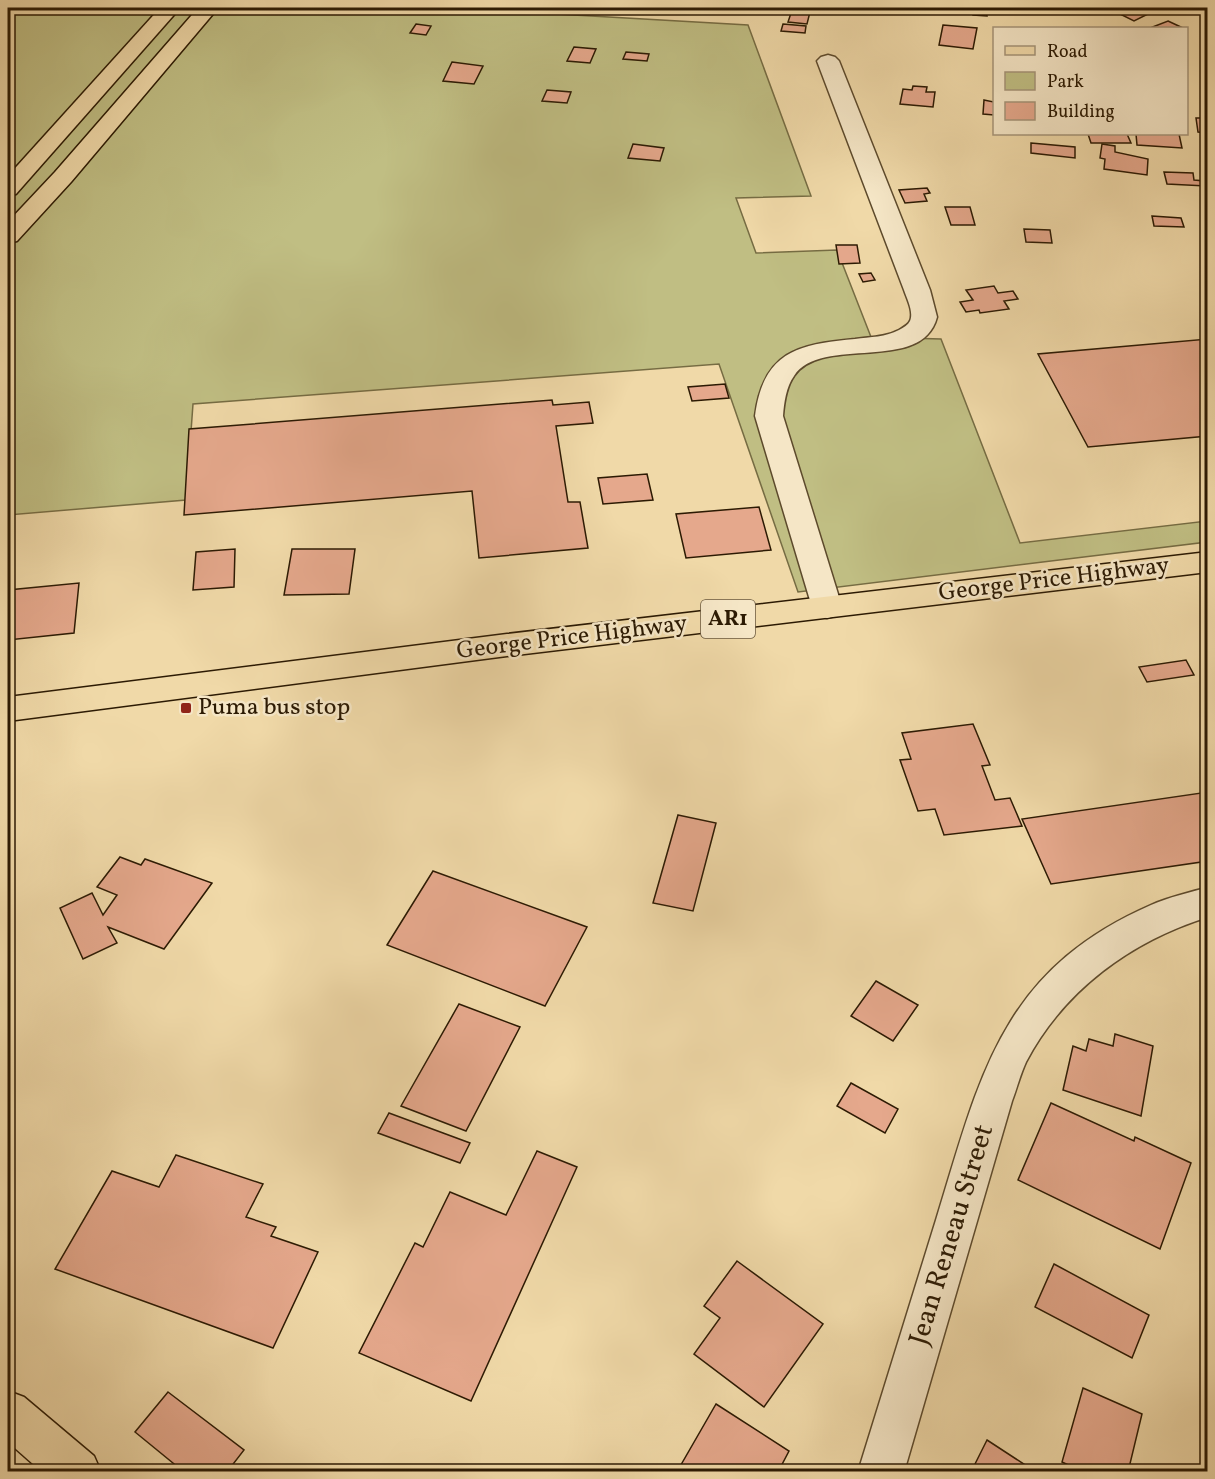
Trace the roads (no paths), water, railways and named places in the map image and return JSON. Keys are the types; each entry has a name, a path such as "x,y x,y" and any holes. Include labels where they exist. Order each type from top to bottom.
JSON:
{"main road":[{"path":"8,189 170,8"},
{"path":"8,236 63,177 208,8"},
{"name":"George Price Highway","path":"8,709 1208,562"},
{"path":"8,1413 78,1472"}],"street":[{"path":"827,607 769,416 771,397 781,373 798,357 820,350 902,340 917,330 923,319 923,306 828,61"},
{"name":"Jean Reneau Street","path":"881,1472 992,1101 1013,1050 1041,1008 1074,973 1111,943 1165,915 1208,902"}],"place":[{"name":"Puma bus stop","path":"186,708"}]}
